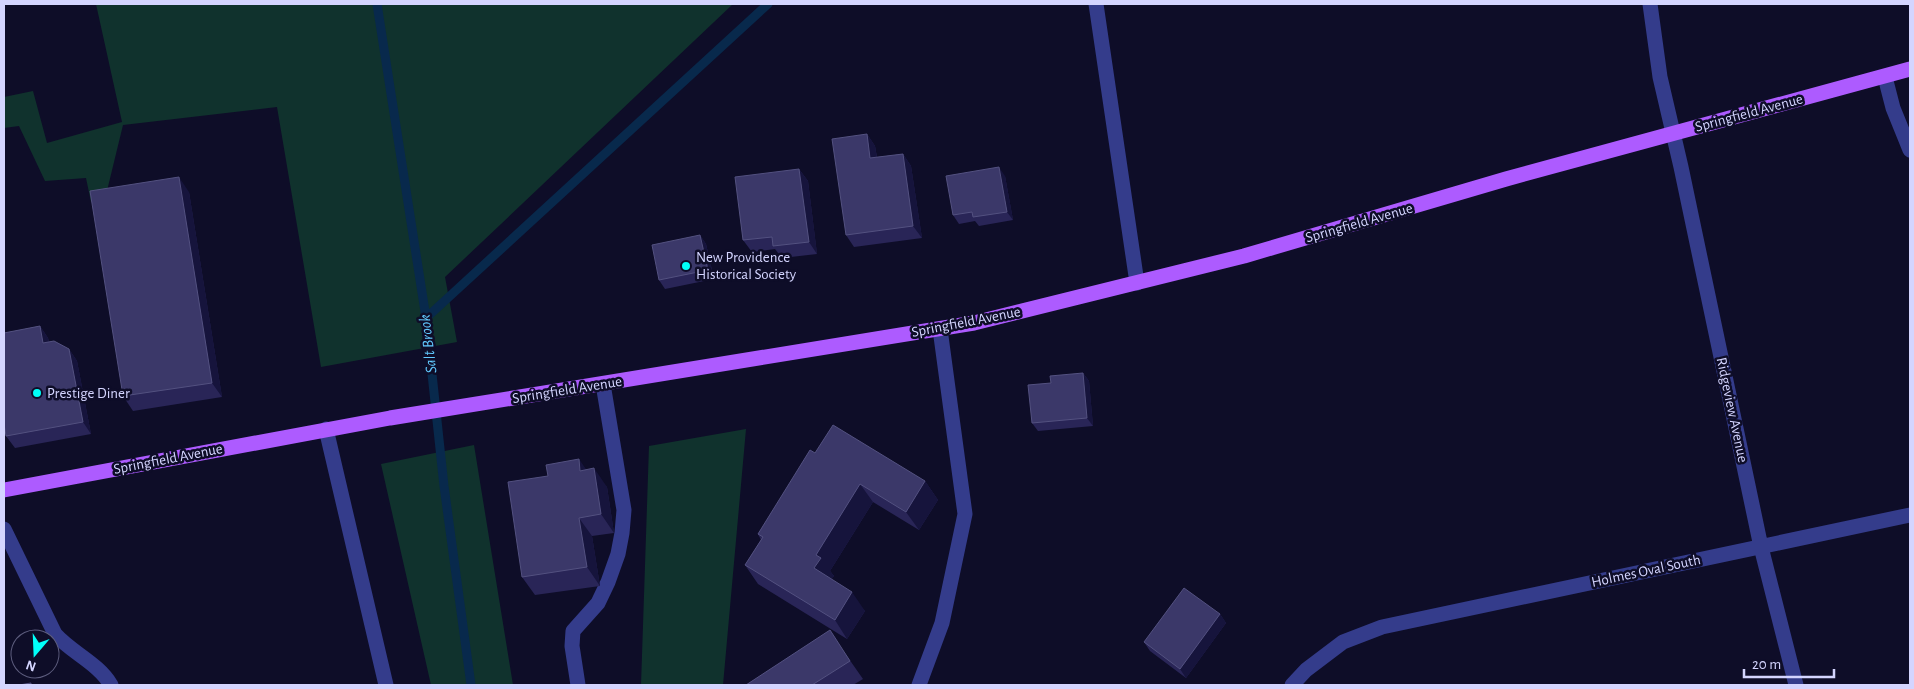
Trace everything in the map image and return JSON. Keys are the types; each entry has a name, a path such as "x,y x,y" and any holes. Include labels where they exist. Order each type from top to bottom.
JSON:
{"main road":[{"name":"Springfield Avenue","path":"4,490 326,429 974,323 1244,256 1506,179 1910,69"}],"street":[{"path":"1096,4 1137,283"},
{"name":"Ridgeview Avenue","path":"1650,4 1660,77 1761,547 1796,685"},
{"path":"1885,77 1893,108 1910,150"},
{"path":"919,685 942,623 965,514 940,329"},
{"path":"578,685 572,646 573,631 598,603 608,582 618,554 624,510 603,384"},
{"path":"326,429 386,685"},
{"name":"Holmes Oval South","path":"1292,685 1306,670 1344,642 1382,627 1910,515"},
{"path":"4,529 56,634 64,644 103,674 111,685"}],"green space":[{"path":"96,4 733,4 445,277 457,342 321,367 277,107 123,125 105,199 91,202 86,178 45,181 19,126 4,128 4,97 33,91 47,143 122,122"},
{"path":"746,429 723,685 641,685 649,446"},
{"path":"474,445 513,685 431,685 381,464"}],"building":[{"path":"867,134 870,158 903,154 913,226 846,235 832,139"},
{"path":"999,167 1007,212 973,217 972,212 953,215 946,176"},
{"path":"799,169 809,242 773,246 772,237 743,240 735,177"},
{"path":"179,177 212,383 123,396 90,191"},
{"name":"New Providence Historical Society","path":"700,235 708,270 659,280 652,245"},
{"path":"40,326 43,343 54,341 69,349 83,422 6,436 4,424 4,333"},
{"path":"1083,373 1087,418 1032,423 1028,385 1051,383 1050,376"},
{"path":"833,425 925,481 906,512 860,484 816,555 821,558 814,568 852,592 835,620 745,565 763,537 758,534 810,450 815,453"},
{"path":"579,459 580,471 594,468 601,514 579,518 587,567 522,577 508,482 548,476 546,465"},
{"path":"1184,588 1220,614 1180,669 1144,642"},
{"path":"830,630 850,661 812,685 746,685"}],"waterway":[{"name":"Salt Brook","path":"377,4 426,318 444,486 471,685"},
{"path":"426,318 768,4"}],"place":[{"name":"New Providence Historical Society","path":"686,266"},
{"name":"Prestige Diner","path":"37,393"}]}
